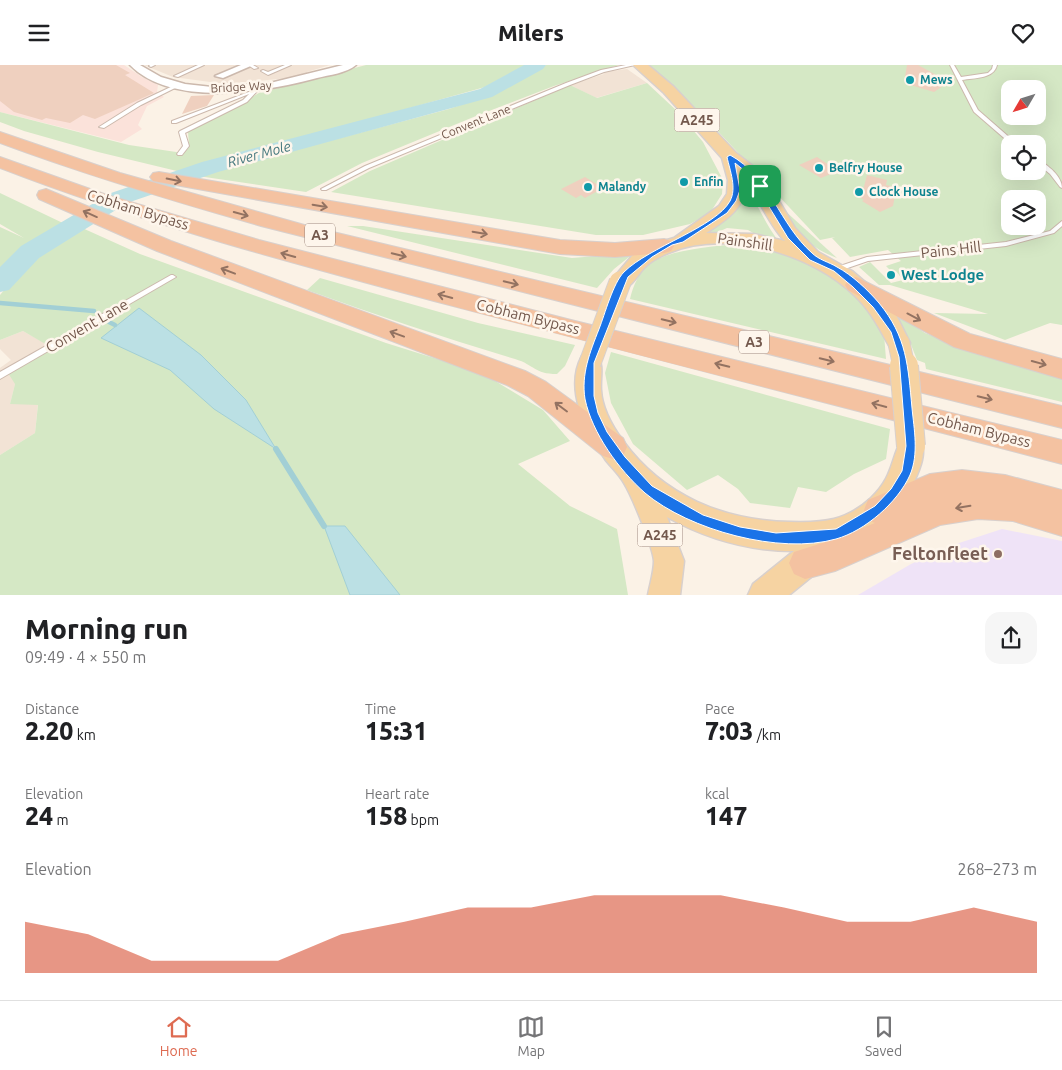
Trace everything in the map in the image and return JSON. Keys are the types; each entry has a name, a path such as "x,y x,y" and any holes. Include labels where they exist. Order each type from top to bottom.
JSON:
{"highway":[{"name":"Cobham Bypass","path":"0,137 104,169 194,202 544,291 1062,417"},
{"name":"Cobham Bypass","path":"0,162 57,192 493,309 1062,452"},
{"path":"104,169 560,247 615,249 673,243"},
{"path":"0,176 57,192 132,233 281,291 516,378 560,406 613,447"},
{"path":"856,285 963,341 1062,369"},
{"path":"879,510 924,490 948,484 1007,489 1062,504"},
{"path":"805,563 835,555 938,511 978,505 1013,507 1062,521"}],"main road":[{"name":"A245","path":"640,65 669,91 730,157 755,180 787,232 812,258"},
{"name":"A245","path":"673,243 720,217 733,201 737,184 730,157"},
{"name":"Painshill","path":"709,238 742,239 768,244 812,258 836,269 856,285 888,321 899,343 905,372 911,446 906,472 901,483 879,510 837,534 824,537 776,538 740,532 691,515 649,489 636,478 613,447 594,413 589,396 590,363 620,282 635,266 673,243 709,238"},
{"name":"A245","path":"636,478 664,544 669,561 664,595"},
{"path":"764,595 786,575 805,563 837,534"}],"street":[{"name":"Bridge Way","path":"134,65 158,79 179,85 218,89 256,89 305,79 352,65"},
{"path":"226,65 236,70"},
{"path":"220,76 252,66"}],"lane":[{"path":"176,76 202,65"},
{"path":"263,71 268,74 289,65"},
{"name":"Convent Lane","path":"324,189 367,167 568,84 603,71 633,65"},
{"path":"952,65 976,111 1004,135"},
{"path":"959,79 989,74 994,70 995,65"},
{"path":"102,127 139,104 179,85"},
{"path":"174,122 256,89"},
{"path":"180,154 186,146 182,132 245,101 256,89"},
{"path":"1046,168 1062,186"},
{"name":"Pains Hill","path":"836,269 867,259 1006,244 1052,232 1062,223"},
{"name":"Convent Lane","path":"0,376 173,277"}],"shaded area":[{"path":"0,65 124,65 158,85 157,92 164,97 147,106 138,125 142,129 121,142 0,112"},
{"path":"144,65 330,65 307,72 307,74 289,78 225,84 173,77"},
{"path":"627,69 647,83 596,98 570,85 604,74 603,72"},
{"path":"23,331 48,345 15,384 10,404 38,404 35,433 0,455 0,368 11,360 0,349 0,340"},
{"name":"Feltonfleet","path":"1002,529 1062,541 1062,595 858,595 911,564 956,544"}],"green space":[{"path":"366,65 526,65 485,87 181,172 98,152 24,131 0,122 0,112 129,145 183,153 189,145 188,132 259,93"},
{"path":"546,65 619,65 554,86 476,116 362,163 306,192 198,176 449,109 495,93"},
{"path":"646,65 1062,65 1062,325 1050,323 1005,340 934,313 988,314 890,285 879,285 859,267 870,262 891,283 903,280 896,271 892,272 886,266 901,261 888,250 850,257 832,238 835,237 820,240 712,125"},
{"path":"647,83 677,111 703,142 723,180 722,194 710,213 690,224 643,235 596,235 331,192 370,171 570,85 597,98"},
{"path":"743,183 770,230 781,244 762,238 748,230 727,228 718,232 703,232"},
{"path":"0,193 67,225 36,243 0,273 0,227 24,238 0,224"},
{"path":"783,209 837,258 819,250 805,239"},
{"path":"347,226 363,226 572,258 634,253 614,269 597,288"},
{"path":"80,227 140,254 386,343 482,373 543,410 570,441 518,464 570,506 617,529 628,595 0,595 0,455 35,433 38,405 10,404 15,384 8,373 47,345 23,331 0,340 0,295 35,254"},
{"path":"735,244 783,254 829,273 859,297 883,322 886,359 630,299 640,274 647,266 660,258 692,249"},
{"path":"320,278 478,323 575,345 565,366 557,374 544,373 522,361 411,326 307,290"},
{"path":"892,311 925,333 986,357 1062,377 1062,402 926,369 925,363 917,360 908,337"},
{"path":"611,352 890,429 886,459 854,474 826,492 798,487 790,508 750,503 738,489 718,475 687,490 633,444 611,403 605,373"}],"water":[{"path":"139,308 201,355 246,400 276,449 214,409 170,370 101,338"},
{"path":"324,526 345,526 400,595 350,595"}],"building":[{"path":"0,65 116,65 130,73 125,75 154,93 95,119 83,115 70,123 46,118 42,120 14,112 0,101"},
{"path":"907,65 918,65 949,82 934,92 907,84 905,77"},
{"path":"214,95 207,106 182,114 191,96"},
{"name":"Belfry House","path":"817,157 838,171 821,178 799,165"},
{"path":"867,175 887,180 886,185 895,187 893,206 880,212 862,201 864,200 861,198"},
{"name":"Malandy","path":"585,177 603,188 585,198 581,195 576,198 561,189"}],"waterway":[{"name":"River Mole","path":"0,283 30,252 119,198 210,167 425,111 486,93 537,65"},
{"path":"0,303 94,311"},
{"path":"109,322 115,325"},
{"path":"276,449 324,526"}],"place":[{"name":"Mews","path":"910,80"},
{"name":"Belfry House","path":"819,168"},
{"name":"Enfin","path":"684,182"},
{"name":"Malandy","path":"588,187"},
{"name":"Clock House","path":"859,192"},
{"name":"West Lodge","path":"891,275"},
{"name":"Feltonfleet","path":"998,554"}],"route":[{"path":"730,157 748,171 760,186 791,237 812,258 836,269 865,293 876,305 895,332 903,357 911,446 906,472 895,492 879,510 837,534 824,537 776,538 757,536 715,525 674,505 636,478 622,461 604,435 589,396 590,363 620,282 624,276 664,246 681,241 693,231 720,217 725,212 733,201 737,190 736,177 730,157"}]}
